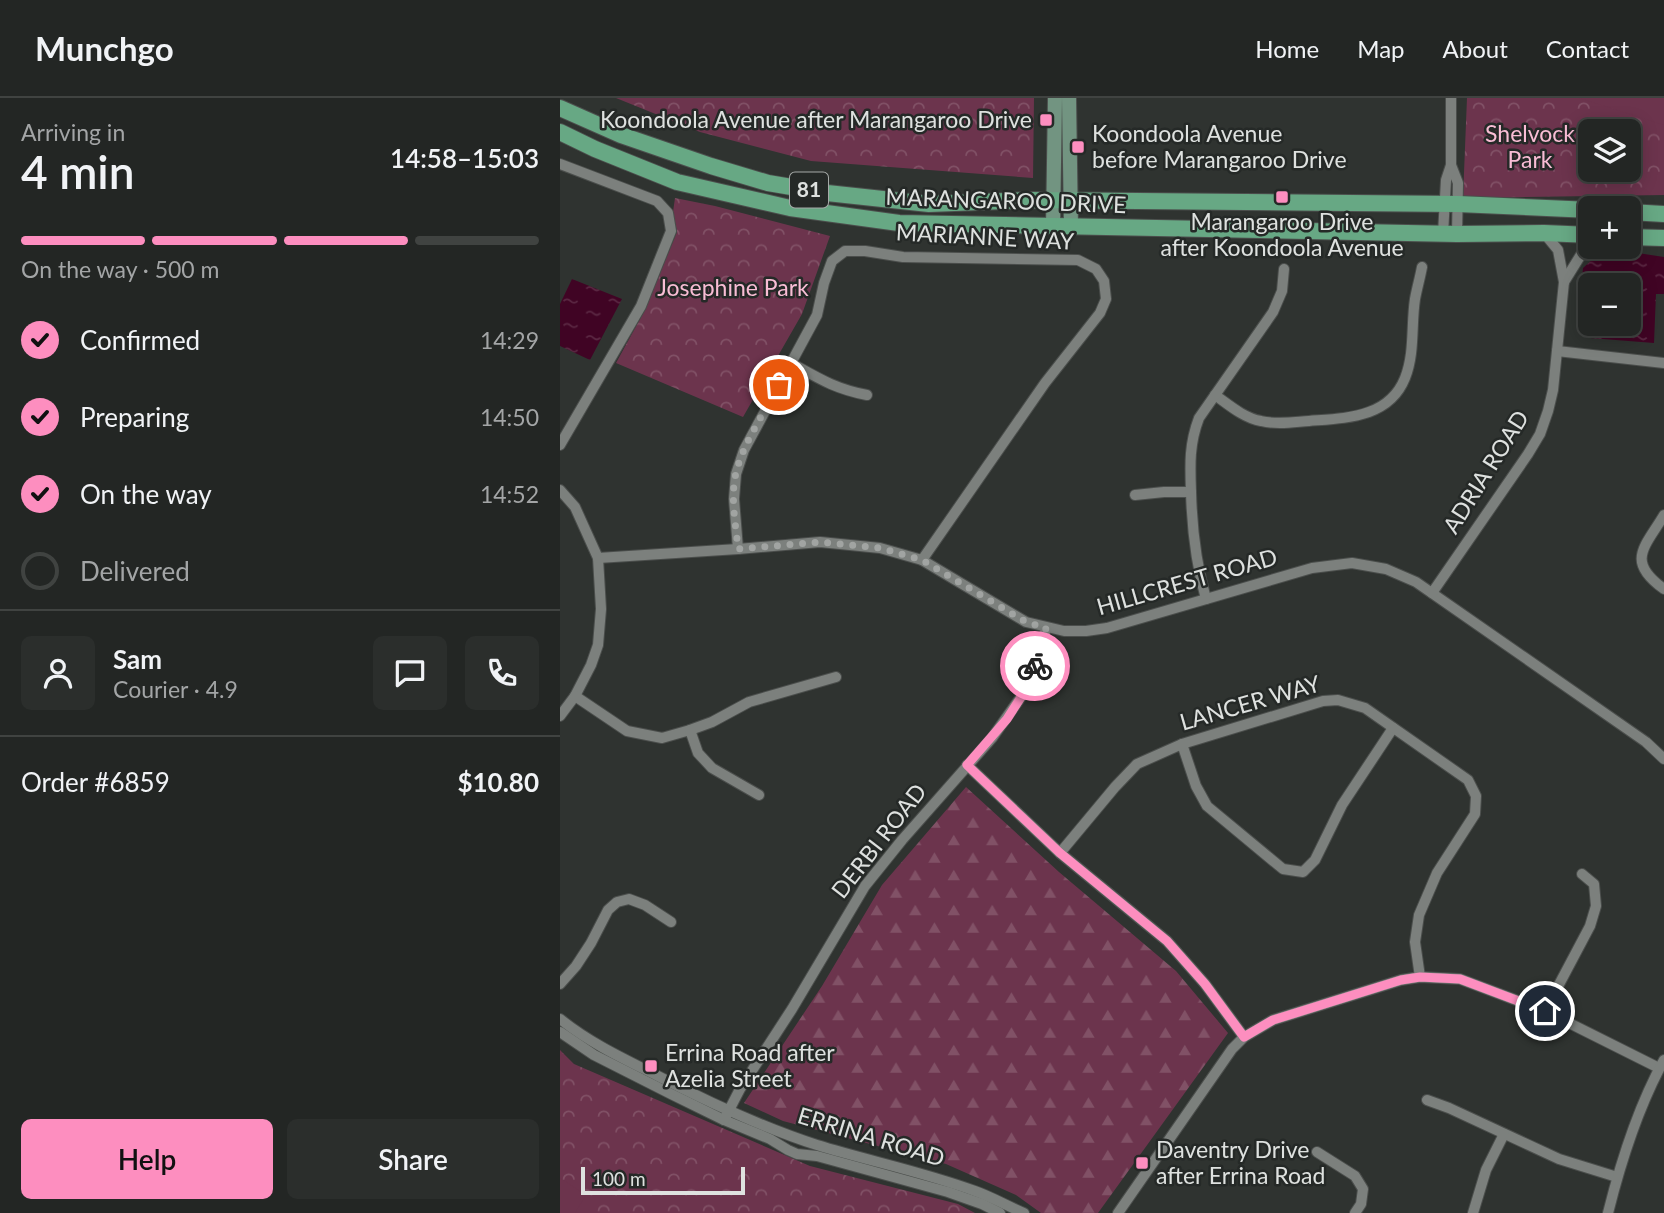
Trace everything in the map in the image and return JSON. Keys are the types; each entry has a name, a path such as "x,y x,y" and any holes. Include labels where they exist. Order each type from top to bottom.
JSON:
{"main road":[{"name":"MARANGAROO DRIVE","path":"560,108 621,135 711,166 779,185 929,204 1030,200 1452,204 1578,209"},
{"name":"MARANGAROO DRIVE","path":"560,132 677,182 790,208 899,223 1578,234"},
{"path":"1641,213 1664,214"},
{"path":"1641,237 1664,238"}],"street":[{"path":"1053,226 1055,98"},
{"path":"1069,98 1071,227"},
{"path":"1450,234 1452,204 1446,180 1451,165 1451,98"},
{"path":"560,164 657,201 668,213 671,231 641,306 560,445"},
{"name":"ADRIA ROAD","path":"1432,593 1528,454 1540,434 1548,411 1553,390 1564,282 1558,250 1544,233"},
{"name":"MARIANNE WAY","path":"738,549 734,499 736,474 744,450 817,315 832,261 845,251 865,251 903,257 1078,260 1096,269 1104,281 1106,299 1100,313 1045,383 922,560"},
{"name":"ADRIA ROAD","path":"1564,282 1578,259"},
{"path":"1215,395 1243,414 1260,421 1279,423 1350,418 1371,413 1392,399 1405,380 1410,359 1415,299 1422,267"},
{"path":"1206,599 1192,529 1189,455 1192,435 1199,418 1273,312 1282,291 1284,269"},
{"path":"1557,351 1664,363"},
{"path":"791,363 832,386 867,395"},
{"path":"560,490 575,507 598,558 601,609 598,645 591,665 575,696 560,716"},
{"path":"1135,495 1191,492"},
{"path":"1664,515 1641,556 1644,571 1664,589"},
{"name":"HILLCREST ROAD","path":"598,558 820,542 880,548 922,560 1026,622 1064,631 1107,628 1312,568 1352,563 1386,569 1416,582 1646,742 1664,759"},
{"name":"DERBI ROAD","path":"726,1115 865,886 992,738 1023,694 1040,655 1046,628"},
{"path":"575,696 628,731 662,738 712,722 749,702 836,677"},
{"name":"LANCER WAY","path":"1060,853 1137,764 1182,744 1322,701 1338,700 1365,708 1468,780 1476,796 1475,814 1437,873 1419,915 1416,942 1420,977"},
{"path":"1182,744 1196,786 1207,806 1283,869 1303,872 1315,860 1342,805 1393,728"},
{"path":"690,730 698,753 712,768 759,794"},
{"path":"967,765 1060,853 1167,941 1205,984 1244,1037"},
{"path":"1545,1011 1590,926 1595,906 1594,884 1582,874"},
{"path":"560,984 576,966 608,910 617,902 638,902 671,922"},
{"path":"1118,1213 1232,1049 1244,1037 1273,1020 1401,980 1420,977 1460,979 1545,1011 1662,1064 1637,1120 1617,1177 1608,1213"},
{"name":"ERRINA ROAD","path":"560,1019 599,1046 797,1154 817,1156 948,1192 1000,1213"},
{"name":"ERRINA ROAD","path":"560,1032 593,1055 726,1115 976,1191 1024,1213"},
{"path":"1427,1100 1575,1165 1617,1177"},
{"path":"1473,1213 1486,1170 1504,1134"},
{"path":"1317,1152 1355,1175 1363,1189 1361,1204 1355,1213"}],"green space":[{"path":"616,98 1034,98 1033,178 811,161 700,132"},
{"name":"Shelvock Park","path":"1467,98 1664,98 1664,195 1463,198"},
{"path":"1579,98 1664,98 1664,125"},
{"name":"Josephine Park","path":"675,198 830,236 802,314 743,417 616,363 645,310 677,232 673,212"},
{"path":"966,787 1059,872 1176,971 1228,1033 1098,1213 1041,1213 1016,1195 946,1164 783,1121 744,1103 822,986 882,885"},
{"path":"560,1050 574,1064 810,1166 958,1204 975,1213 560,1213"},
{"path":"560,1178 586,1195 575,1213 560,1213"}],"water":[{"path":"1641,253 1664,257 1664,294 1656,294 1654,343 1587,336 1641,336 1641,273 1582,273 1583,268 1593,259 1641,259"},
{"path":"572,279 622,299 590,360 560,346 560,304"}],"way so far":[{"path":"779,385 744,450 736,474 734,499 738,549 820,542 880,548 922,560 1026,622 1046,628 1035,666"}],"place":[{"name":"Koondoola Avenue after Marangaroo Drive","path":"1046,120"},
{"name":"Koondoola Avenue before Marangaroo Drive","path":"1078,147"},
{"name":"Marangaroo Drive after Koondoola Avenue","path":"1282,197"},
{"name":"Errina Road after Azelia Street","path":"651,1066"},
{"name":"Daventry Drive after Errina Road","path":"1142,1163"}],"route":[{"path":"1035,666 1023,694 1007,719 967,765 1060,853 1167,941 1205,984 1244,1037 1273,1020 1401,980 1420,977 1460,979 1545,1011"}]}
